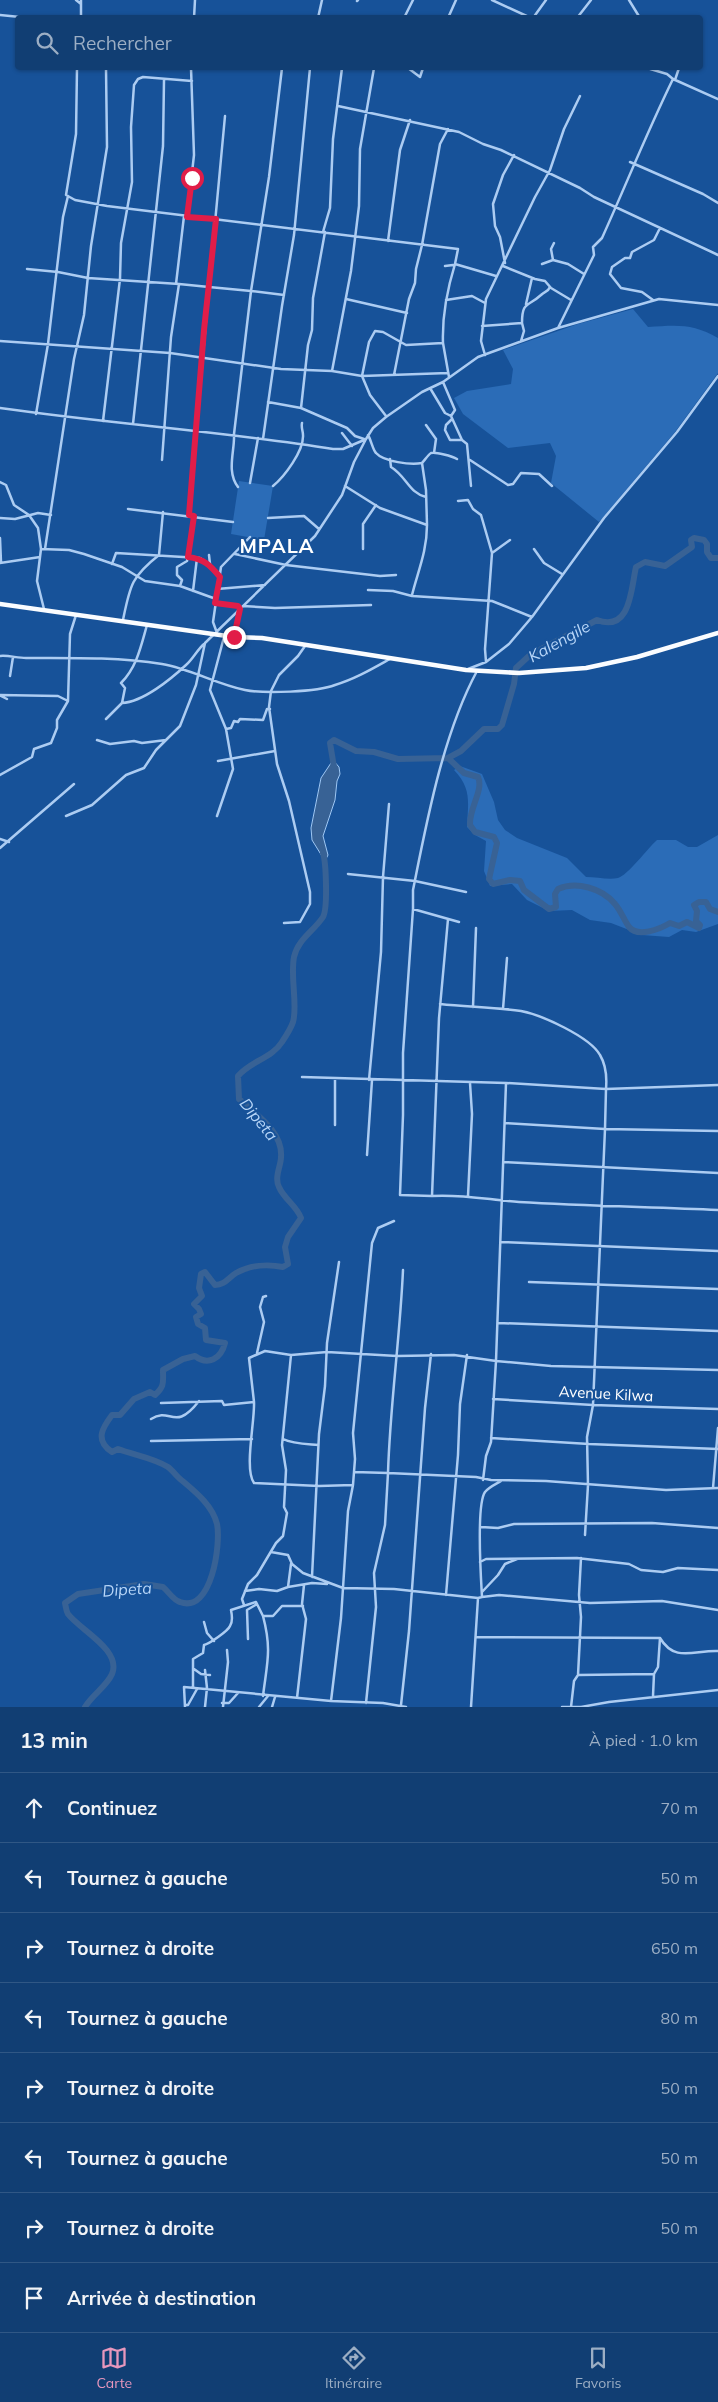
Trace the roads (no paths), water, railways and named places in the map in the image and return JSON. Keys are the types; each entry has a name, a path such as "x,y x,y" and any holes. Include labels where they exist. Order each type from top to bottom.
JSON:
{"highway":[{"path":"0,604 217,633 234,637 262,638 466,670 510,673 586,668 637,657 718,634"}],"street":[{"path":"76,0 81,4"},
{"path":"81,0 81,15"},
{"path":"194,15 195,0"},
{"path":"319,15 322,0"},
{"path":"406,15 413,0"},
{"path":"449,15 456,0"},
{"path":"492,0 501,1 527,15"},
{"path":"534,15 546,0"},
{"path":"580,15 592,0"},
{"path":"629,0 638,15"},
{"path":"0,15 15,16"},
{"path":"36,414 48,344 63,217 68,196 66,195 76,134 77,70"},
{"path":"44,610 36,581 50,515 78,347 107,147 106,70"},
{"path":"162,460 170,353 194,155 191,70"},
{"path":"238,486 232,476 234,434 251,291 262,225 282,70"},
{"path":"264,439 273,367 295,228 298,183 305,132 306,93 310,70"},
{"path":"301,408 312,330 313,298 330,208 331,170 342,70"},
{"path":"332,370 346,299 359,206 360,149 368,88 373,70"},
{"path":"411,70 420,77 422,70"},
{"path":"654,70 667,74 718,100"},
{"path":"558,328 594,255 593,247 602,238 636,164 640,147 678,70"},
{"path":"103,421 120,280 121,243 133,168 130,127 134,85 138,78 143,77 192,81"},
{"path":"133,424 147,280 157,211 163,146 164,80"},
{"path":"485,355 480,341 485,303 496,276 504,264 553,162 564,129 580,96"},
{"path":"338,106 448,129 514,156 616,208 718,255"},
{"path":"189,515 195,430 225,116"},
{"path":"388,241 400,150 410,120"},
{"path":"394,375 422,245 440,144 448,129"},
{"path":"504,264 500,236 494,226 493,204 503,175 514,156"},
{"path":"630,162 703,194 718,203"},
{"path":"68,196 98,204 127,208 458,249 442,323 443,343 449,377"},
{"path":"653,300 642,292 621,288 610,274 612,267 625,258 630,258 632,252 654,240 660,228"},
{"path":"554,243 551,249 554,260"},
{"path":"542,264 554,260 568,264 584,274"},
{"path":"445,266 454,264 496,276"},
{"path":"504,264 532,278 546,281 550,287 571,300"},
{"path":"27,268 88,278 147,280 284,296"},
{"path":"522,341 524,331 522,308 526,304 532,278"},
{"path":"526,304 537,301 550,287"},
{"path":"446,300 472,296 485,303"},
{"path":"122,702 142,697 182,668 205,643 315,536 342,495 368,435 386,417 485,355 558,328 659,298 718,305"},
{"path":"346,299 407,313"},
{"path":"482,326 522,323"},
{"path":"386,417 370,395 362,376 372,333 375,331 383,332 406,344 443,343"},
{"path":"0,341 141,353 170,353 203,359 305,371 332,370 362,376 448,372"},
{"path":"466,670 486,662 509,644 532,616 604,518 677,432 718,376"},
{"path":"443,382 455,410 450,416"},
{"path":"430,388 445,413 450,416 462,440 467,444 471,486"},
{"path":"268,402 301,408 366,439"},
{"path":"0,408 65,418 234,434 333,449 343,449 366,439"},
{"path":"452,420 446,425 445,430 452,440 462,440"},
{"path":"273,486 287,473 301,444 303,436 302,424"},
{"path":"426,425 436,439 434,453"},
{"path":"342,434 352,446"},
{"path":"368,435 375,453 390,459 412,464 422,463 430,454 434,453 451,455 457,459"},
{"path":"250,483 258,438"},
{"path":"390,459 391,467 401,473 414,491 426,497"},
{"path":"470,460 508,486 514,484 521,473 539,474 552,486"},
{"path":"412,596 415,579 427,544 425,471 422,463"},
{"path":"0,482 6,485 14,505 29,515 38,528 43,549"},
{"path":"345,486 376,505 427,525"},
{"path":"458,501 468,500 473,509 481,515 492,553 485,649 486,662"},
{"path":"363,549 364,524 376,505"},
{"path":"128,509 189,515 233,522"},
{"path":"123,620 128,593 135,576 159,555 163,512"},
{"path":"0,518 15,519 38,513 50,515"},
{"path":"180,586 182,580 177,574 177,567 184,564 188,557 194,516"},
{"path":"268,518 304,516 319,529"},
{"path":"217,633 213,622 221,566 250,537"},
{"path":"0,538 1,563 40,557"},
{"path":"492,553 510,540"},
{"path":"43,549 69,550 122,567 135,576 157,584 180,586 215,601 241,608 371,605"},
{"path":"534,549 544,563 562,574"},
{"path":"112,564 116,553 197,558 210,565 220,577"},
{"path":"235,554 286,565 380,576 396,575"},
{"path":"209,555 210,565"},
{"path":"193,591 197,558"},
{"path":"217,589 265,585"},
{"path":"368,590 393,591 412,596 490,601 502,603 532,616"},
{"path":"462,605 465,600"},
{"path":"234,637 241,608"},
{"path":"0,775 32,757 34,749 50,743 57,728 57,720 68,701 70,634 77,614"},
{"path":"106,719 122,702 125,688 121,683 127,679 136,662 147,624"},
{"path":"217,816 233,769 226,729 210,690 224,635"},
{"path":"66,816 86,808 126,775 144,768 185,718 199,674 205,643"},
{"path":"284,923 300,922 310,904 310,892 275,751 270,709 271,691 284,668 298,656 305,646"},
{"path":"0,656 70,657 136,662 182,668 245,690 271,691 333,686 356,677 391,659"},
{"path":"10,676 13,657"},
{"path":"477,671 468,687 444,752 415,881 403,1053 400,1195 468,1196 501,1200 602,1206 718,1210"},
{"path":"7,699 0,695 58,696 68,701"},
{"path":"226,729 231,728 234,721 238,722 240,719 263,720 266,709 270,709"},
{"path":"98,740 110,744 134,741 142,744 168,739"},
{"path":"218,761 275,751"},
{"path":"0,848 74,784"},
{"path":"367,1155 370,1080 381,952 383,877 389,804"},
{"path":"0,839 9,842"},
{"path":"348,874 415,881 466,892"},
{"path":"414,909 459,922"},
{"path":"432,1196 438,1082 437,1046 448,919"},
{"path":"473,1007 476,928"},
{"path":"504,1009 506,958"},
{"path":"440,1004 529,1013 564,1027 591,1045 600,1054 605,1068 604,1167 593,1405 587,1437 589,1444 585,1535"},
{"path":"302,1077 506,1083 606,1089 718,1085"},
{"path":"335,1078 335,1125"},
{"path":"468,1196 472,1114 470,1083"},
{"path":"483,1480 491,1438 496,1361 506,1083"},
{"path":"505,1123 605,1129 718,1131"},
{"path":"503,1162 718,1173"},
{"path":"331,1700 343,1588 348,1511 353,1485 353,1433 372,1243 377,1235 378,1228 394,1222"},
{"path":"501,1242 718,1251"},
{"path":"312,1577 318,1445 328,1325 339,1262"},
{"path":"366,1703 376,1607 374,1573 386,1525 389,1430 397,1356 403,1270"},
{"path":"529,1282 718,1289"},
{"path":"258,1353 264,1322 260,1307 263,1297 266,1296"},
{"path":"498,1323 718,1331"},
{"path":"353,1485 257,1484 252,1480 254,1402 250,1358 265,1351 291,1355 327,1352 397,1356 431,1354 467,1356 496,1361 551,1366 594,1365 718,1370"},
{"path":"401,1706 431,1354"},
{"path":"244,1605 242,1599 245,1591 284,1535 287,1513 284,1507 286,1470 282,1439 291,1355"},
{"path":"446,1595 459,1448 460,1404 467,1356"},
{"name":"Avenue Kilwa","path":"493,1399 593,1405 718,1409"},
{"path":"152,1419 156,1416 165,1415 179,1418 189,1414 199,1401"},
{"path":"161,1403 222,1401 224,1405 232,1405 254,1402"},
{"path":"713,1488 718,1428"},
{"path":"491,1438 717,1449"},
{"path":"150,1440 252,1439"},
{"path":"282,1439 294,1444 307,1442 318,1445"},
{"path":"354,1472 476,1477 483,1480 644,1486 666,1490 718,1488"},
{"path":"471,1707 481,1593 481,1527 484,1494 502,1480"},
{"path":"481,1527 503,1527 514,1524 652,1523 718,1528"},
{"path":"271,1552 288,1555 291,1562 300,1571 343,1588 412,1591 480,1598 514,1596 581,1603 662,1601 684,1603 718,1610"},
{"path":"480,1562 486,1559 581,1558 629,1564 641,1570 663,1572 678,1568 718,1570"},
{"path":"571,1706 574,1680 578,1675 581,1558"},
{"path":"481,1593 498,1575 505,1564 517,1559"},
{"path":"288,1587 291,1562"},
{"path":"245,1591 258,1589 277,1591 288,1587 330,1584"},
{"path":"297,1698 306,1619 303,1606 304,1585"},
{"path":"193,1688 193,1659 202,1653 204,1645 210,1644 230,1626 232,1610 244,1605 257,1604"},
{"path":"257,1604 263,1616 269,1639 269,1661 263,1696"},
{"path":"248,1638 247,1610 257,1604"},
{"path":"263,1616 274,1616 284,1606 303,1606"},
{"path":"204,1622 207,1633 214,1640"},
{"path":"476,1637 579,1636 614,1639 660,1638"},
{"path":"660,1638 665,1646 673,1652 685,1654 718,1651"},
{"path":"653,1696 654,1674 658,1667 660,1638"},
{"path":"227,1650 226,1691 223,1705 230,1703 238,1693"},
{"path":"194,1668 198,1673 210,1675"},
{"path":"205,1670 208,1688 205,1707"},
{"path":"578,1675 654,1674"},
{"path":"185,1706 184,1687 208,1688 263,1696 406,1707"},
{"path":"185,1706 198,1689"},
{"path":"562,1707 581,1707 653,1696 718,1690"},
{"path":"259,1707 268,1696"},
{"path":"272,1707 275,1697"}],"waterway":[{"name":"Kalengile","path":"448,758 461,751 484,729 498,729 502,725 514,684 516,668 530,655 597,620 608,622 617,620 623,614 630,596 636,567 645,562 665,566 692,547 691,540 694,538 704,540 707,544 707,552 711,558 718,558"},
{"name":"Dipeta","path":"334,767 330,743 334,740 356,751 374,752 398,759 448,758 464,773 478,777 479,788 470,825 475,832 494,837 497,843 489,879 493,884 510,880 520,881 524,890 549,909 556,907 555,894 558,889 581,886 596,890 610,898 629,927 638,932 655,930 670,923 679,926 687,922 699,928 700,925 696,921 697,911 694,905 699,902 706,902 710,909 718,912"},
{"name":"Dipeta","path":"85,1707 110,1678 113,1665 106,1649 68,1614 65,1603 78,1594 144,1584 163,1587 178,1601 191,1603 200,1598 207,1588 212,1575 218,1533 215,1517 211,1510 171,1469 150,1459 118,1449 112,1452 103,1443 102,1434 112,1415 120,1415 134,1399 150,1392 155,1395 158,1392 163,1384 163,1370 183,1359 195,1356 205,1360 213,1359 223,1349 225,1343 206,1340 205,1328 198,1324 196,1317 201,1314 194,1304 202,1296 199,1288 201,1274 205,1272 215,1285 218,1285 247,1268 265,1265 283,1267 288,1264 285,1247 288,1237 301,1218 297,1210 281,1191 278,1183 277,1175 281,1157 278,1139 267,1124 239,1099 238,1076 273,1052 285,1037 292,1024 295,1008 294,957 299,945 323,917 325,912 326,885 323,853"}],"district":[{"name":"MPALA","path":"277,546"}]}
